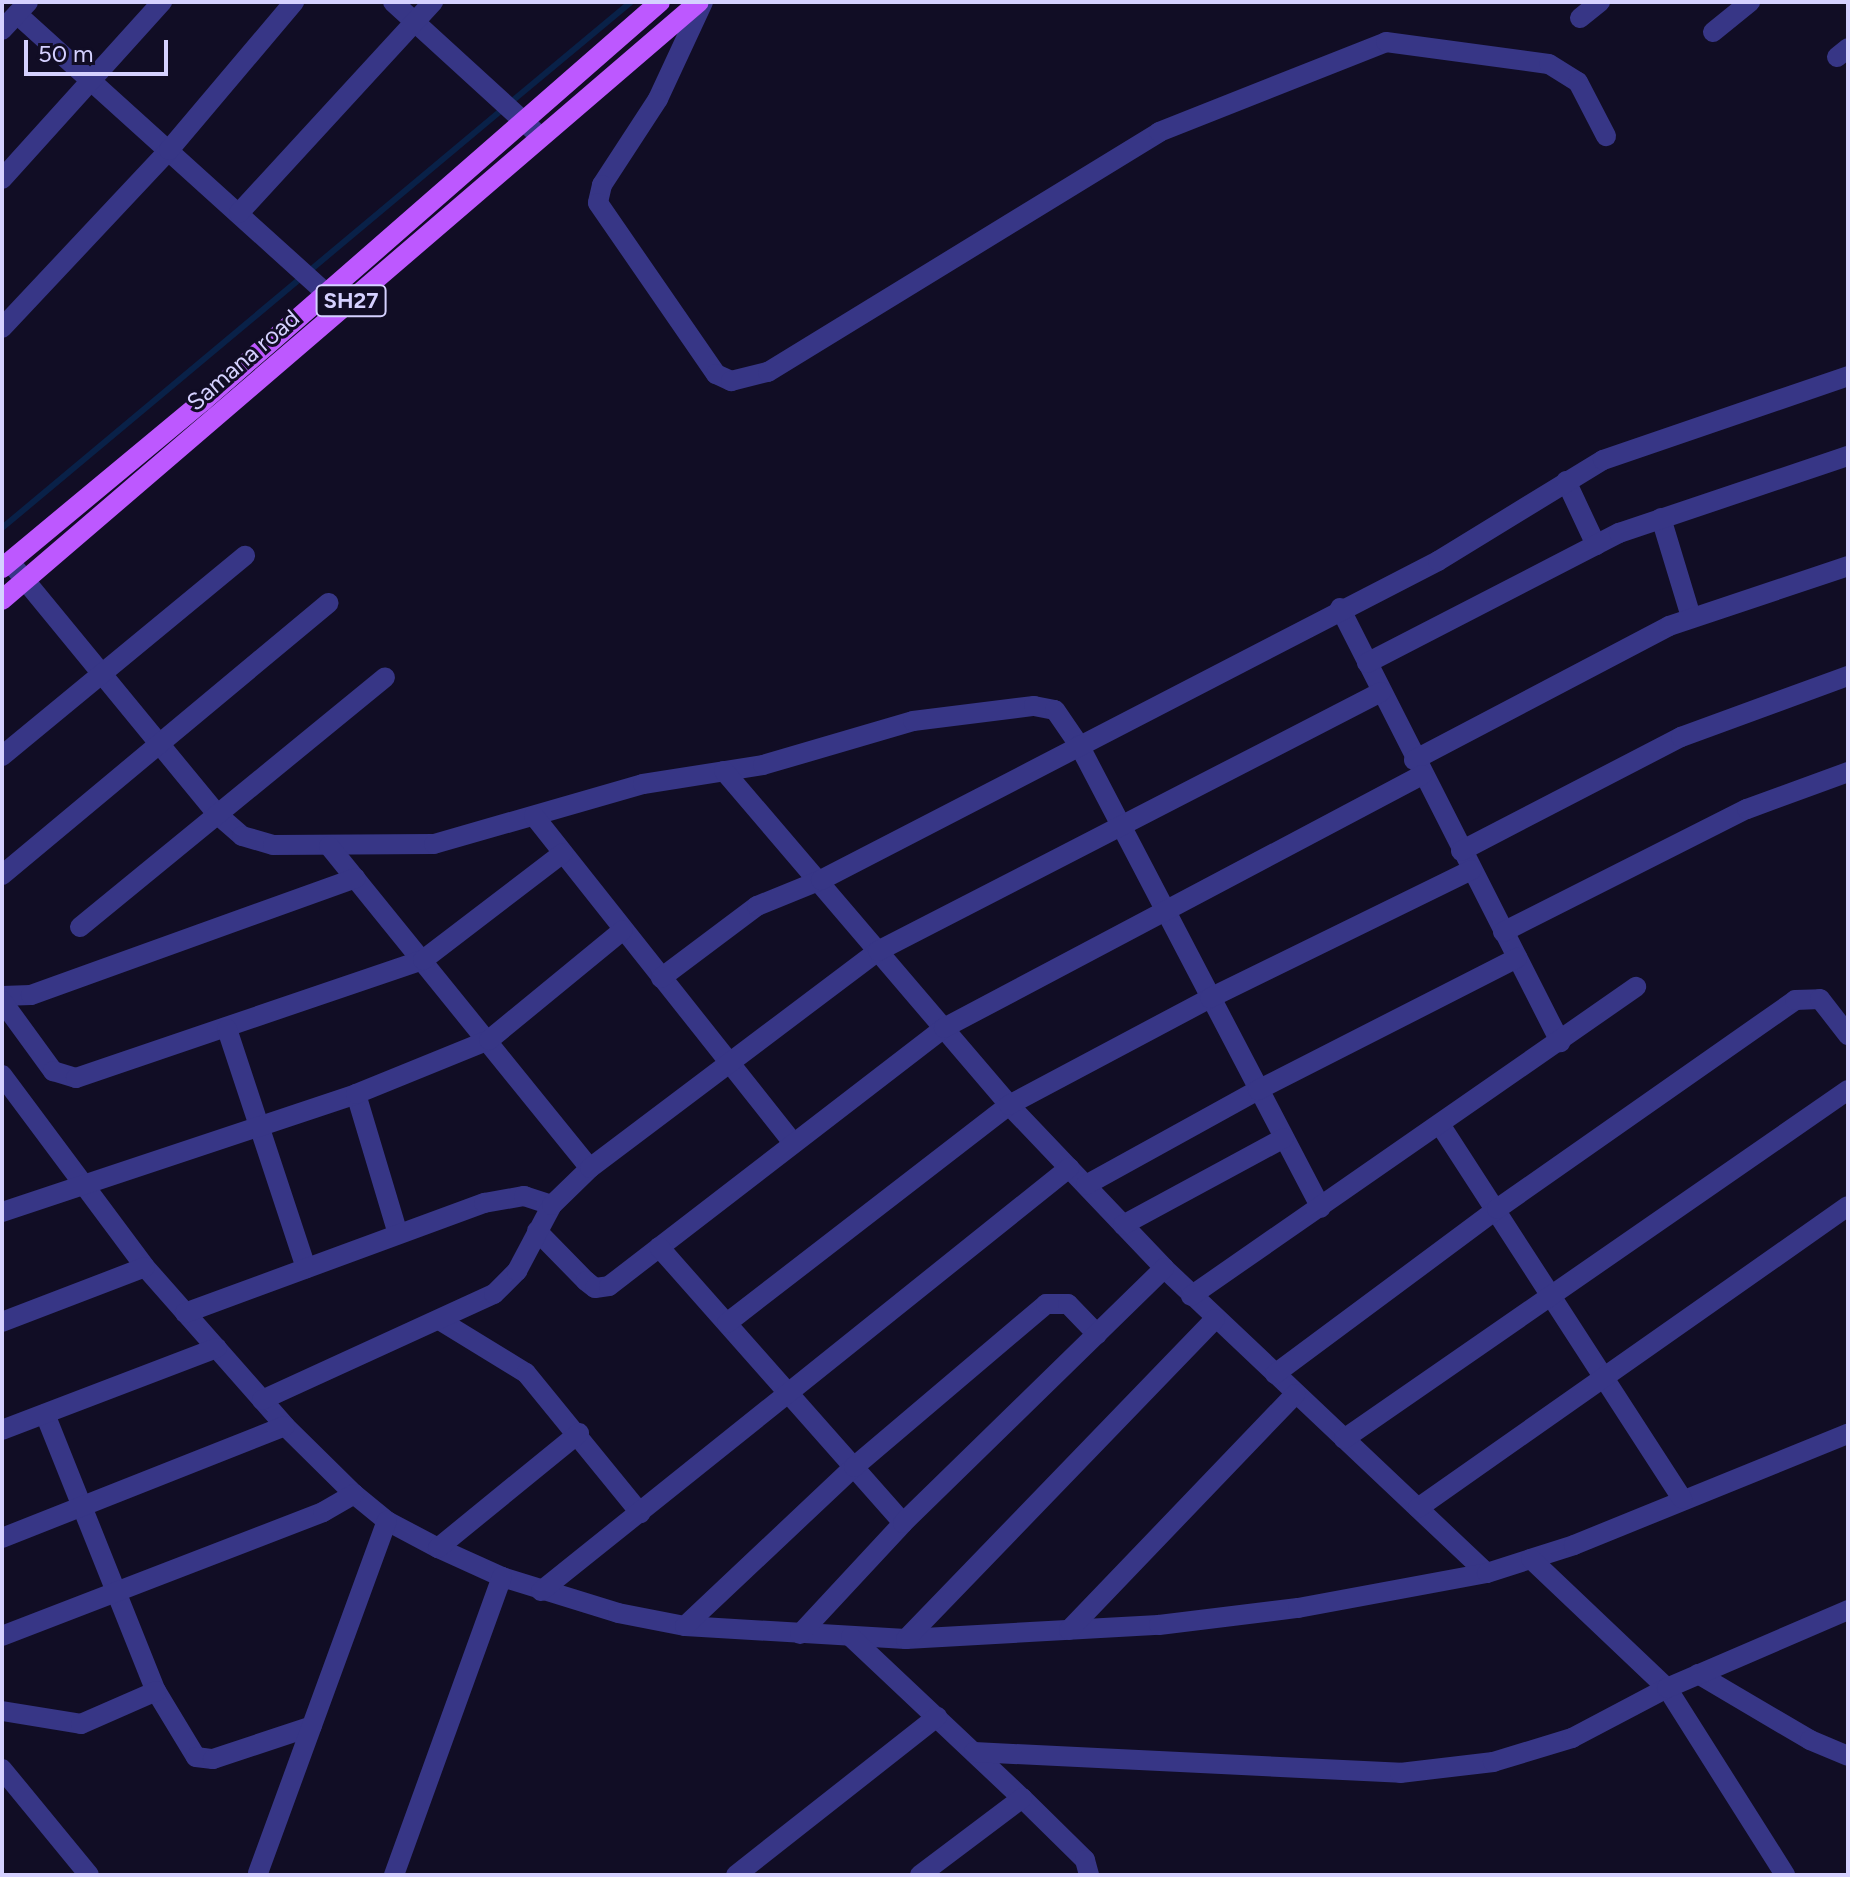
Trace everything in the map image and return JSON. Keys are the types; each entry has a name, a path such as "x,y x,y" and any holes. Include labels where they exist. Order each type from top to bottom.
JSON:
{"main road":[{"name":"Samana road","path":"6,565 179,421 660,2"},
{"name":"Samana road","path":"2,600 701,2"},
{"path":"179,421 192,438"}],"street":[{"path":"2,179 94,82 162,2"},
{"path":"2,328 169,150 294,2"},
{"path":"393,2 527,118 541,137"},
{"path":"239,213 433,2"},
{"path":"701,2 658,99 602,185 598,203 716,374 731,381 768,372 1159,132 1386,42 1549,64 1578,82 1606,136"},
{"path":"1580,18 1600,2"},
{"path":"1713,32 1750,2"},
{"path":"2,30 22,8 94,82 326,293"},
{"path":"661,978 744,914 821,880 1340,608 1438,561 1603,460 1848,376"},
{"path":"1367,663 1596,545 1661,518 1848,456"},
{"path":"1566,481 1596,545"},
{"path":"1661,518 1691,617"},
{"path":"2,756 245,556"},
{"path":"6,565 25,581 218,815 253,842 329,846 434,844 643,784 763,765 913,721 1034,706 1064,717 1321,1208"},
{"path":"537,1231 595,1288 609,1286 792,1141 944,1028 1164,911 1691,617 1848,566"},
{"path":"2,875 329,603"},
{"path":"1340,608 1418,768 1560,1042"},
{"path":"1461,851 1681,737 1848,676"},
{"path":"80,927 385,677"},
{"path":"262,1400 441,1321 506,1284 529,1253 552,1205 590,1168 727,1060 878,951 1119,823 1381,692"},
{"path":"724,771 821,880 1009,1105 1123,1225 1215,1319 1487,1573"},
{"path":"1503,932 1747,809 1848,772"},
{"path":"534,816 792,1141"},
{"path":"329,846 590,1168"},
{"path":"356,878 31,995 2,999 53,1071 69,1079 227,1029 423,960 563,853"},
{"path":"727,1323 1009,1105 1210,998 1471,870"},
{"path":"2,1212 356,1094 489,1040 623,930"},
{"path":"1086,1185 1258,1090 1517,958"},
{"path":"1191,1296 1441,1126 1636,987"},
{"path":"1275,1374 1497,1209 1795,1000 1820,999 1848,1035"},
{"path":"227,1029 306,1268"},
{"path":"2,1075 80,1185 145,1267 285,1426 354,1494 387,1521 438,1548 541,1591 685,1626 906,1639 1069,1630 1298,1608 1487,1573 1531,1559 1848,1434"},
{"path":"1344,1439 1555,1296 1848,1090"},
{"path":"356,1094 398,1234"},
{"path":"1441,1126 1555,1296 1682,1499"},
{"path":"1123,1225 1284,1138"},
{"path":"541,1591 791,1394 1069,1168"},
{"path":"185,1313 508,1196 552,1205"},
{"path":"1418,1508 1848,1206"},
{"path":"659,1247 903,1523"},
{"path":"2,1322 145,1267"},
{"path":"800,1634 903,1523 1164,1268"},
{"path":"685,1626 854,1467 1046,1304 1068,1304 1097,1334"},
{"path":"906,1639 1215,1319"},
{"path":"441,1321 526,1373 579,1433 640,1513"},
{"path":"2,1430 217,1348"},
{"path":"1069,1630 1295,1394"},
{"path":"45,1414 80,1508 156,1691 189,1748 202,1761 312,1726"},
{"path":"2,1538 285,1426"},
{"path":"438,1548 579,1433"},
{"path":"2,1636 323,1512 354,1494"},
{"path":"258,1873 387,1521"},
{"path":"1531,1559 1667,1688 1785,1875"},
{"path":"394,1875 502,1577"},
{"path":"974,1752 1400,1773 1456,1768 1537,1752 1667,1688 1848,1610"},
{"path":"851,1637 1085,1860 1089,1875"},
{"path":"1698,1674 1810,1740 1848,1756"},
{"path":"2,1711 81,1724 156,1691"},
{"path":"736,1875 937,1717"},
{"path":"2,1769 89,1875"},
{"path":"920,1875 1022,1798"}],"waterway":[{"path":"511,102 631,2"},
{"path":"2,528 503,109"}]}
